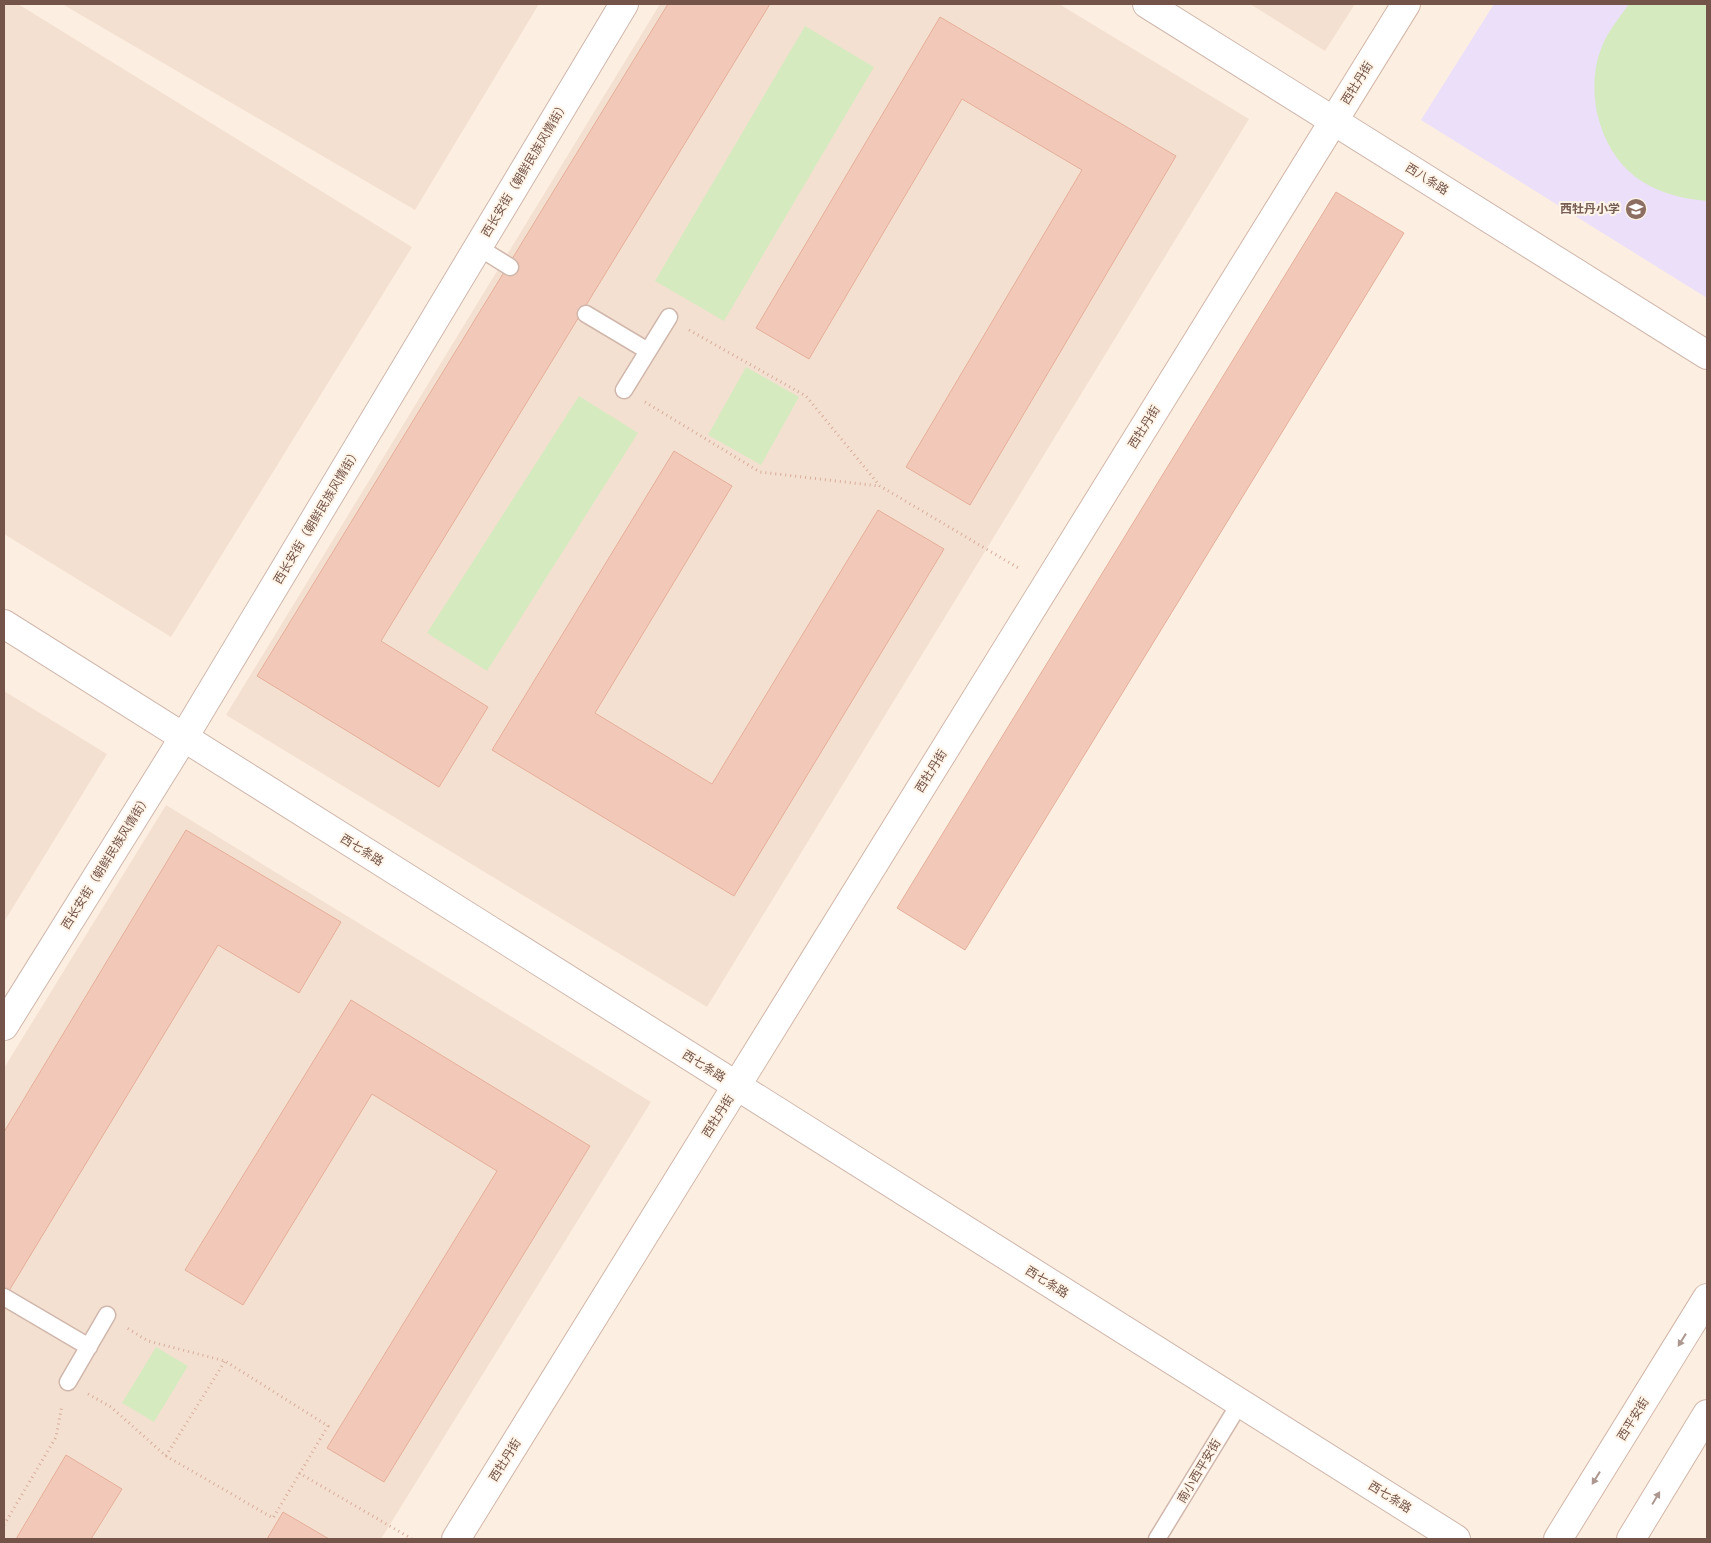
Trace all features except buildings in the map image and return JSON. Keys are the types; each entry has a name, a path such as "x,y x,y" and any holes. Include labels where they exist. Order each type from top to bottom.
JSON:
{"street":[{"name":"西长安街（朝鲜民族风情街）","path":"4,1026 184,737 624,4"},
{"name":"西八条路","path":"1147,4 1707,355"},
{"name":"西牡丹街","path":"456,1539 1406,4"},
{"name":"西七条路","path":"4,624 1456,1539"},
{"name":"西平安街","path":"1558,1539 1707,1298"},
{"path":"1631,1539 1707,1414"}],"lane":[{"path":"478,247 510,267"},
{"path":"586,314 648,352"},
{"path":"624,390 669,317"},
{"path":"4,1297 89,1347"},
{"path":"68,1382 107,1315"},
{"name":"南小西平安街","path":"1157,1539 1240,1403"}],"path":[{"path":"669,317 806,396 880,486 1047,585"},
{"path":"624,390 760,472 880,486"},
{"path":"111,1408 166,1456 273,1518 328,1426 225,1362 148,1341"},
{"path":"166,1456 225,1362"},
{"path":"4,1525 56,1437 68,1382"},
{"path":"299,1473 412,1539"}],"shaded area":[{"path":"4,4 18,4 412,247 171,637 4,534"},
{"path":"62,4 539,4 415,210"},
{"path":"660,4 1059,4 1249,119 707,1007 226,715"},
{"path":"1250,4 1355,4 1325,51"},
{"name":"西牡丹小学","path":"1494,4 1707,4 1707,298 1421,120"},
{"path":"4,691 107,754 4,922"},
{"path":"166,805 651,1102 381,1539 4,1539 4,1068"}],"green space":[{"path":"1629,4 1707,4 1707,201 1667,193 1650,186 1636,177 1612,151 1603,133 1597,113 1595,97 1596,65 1606,37"},
{"path":"805,26 874,67 724,321 655,281"},
{"path":"746,367 799,397 761,465 708,435"},
{"path":"579,396 638,433 487,671 427,633"},
{"path":"156,1347 188,1366 154,1422 122,1403"}],"place":[{"name":"西牡丹小学","path":"1636,209"}]}
